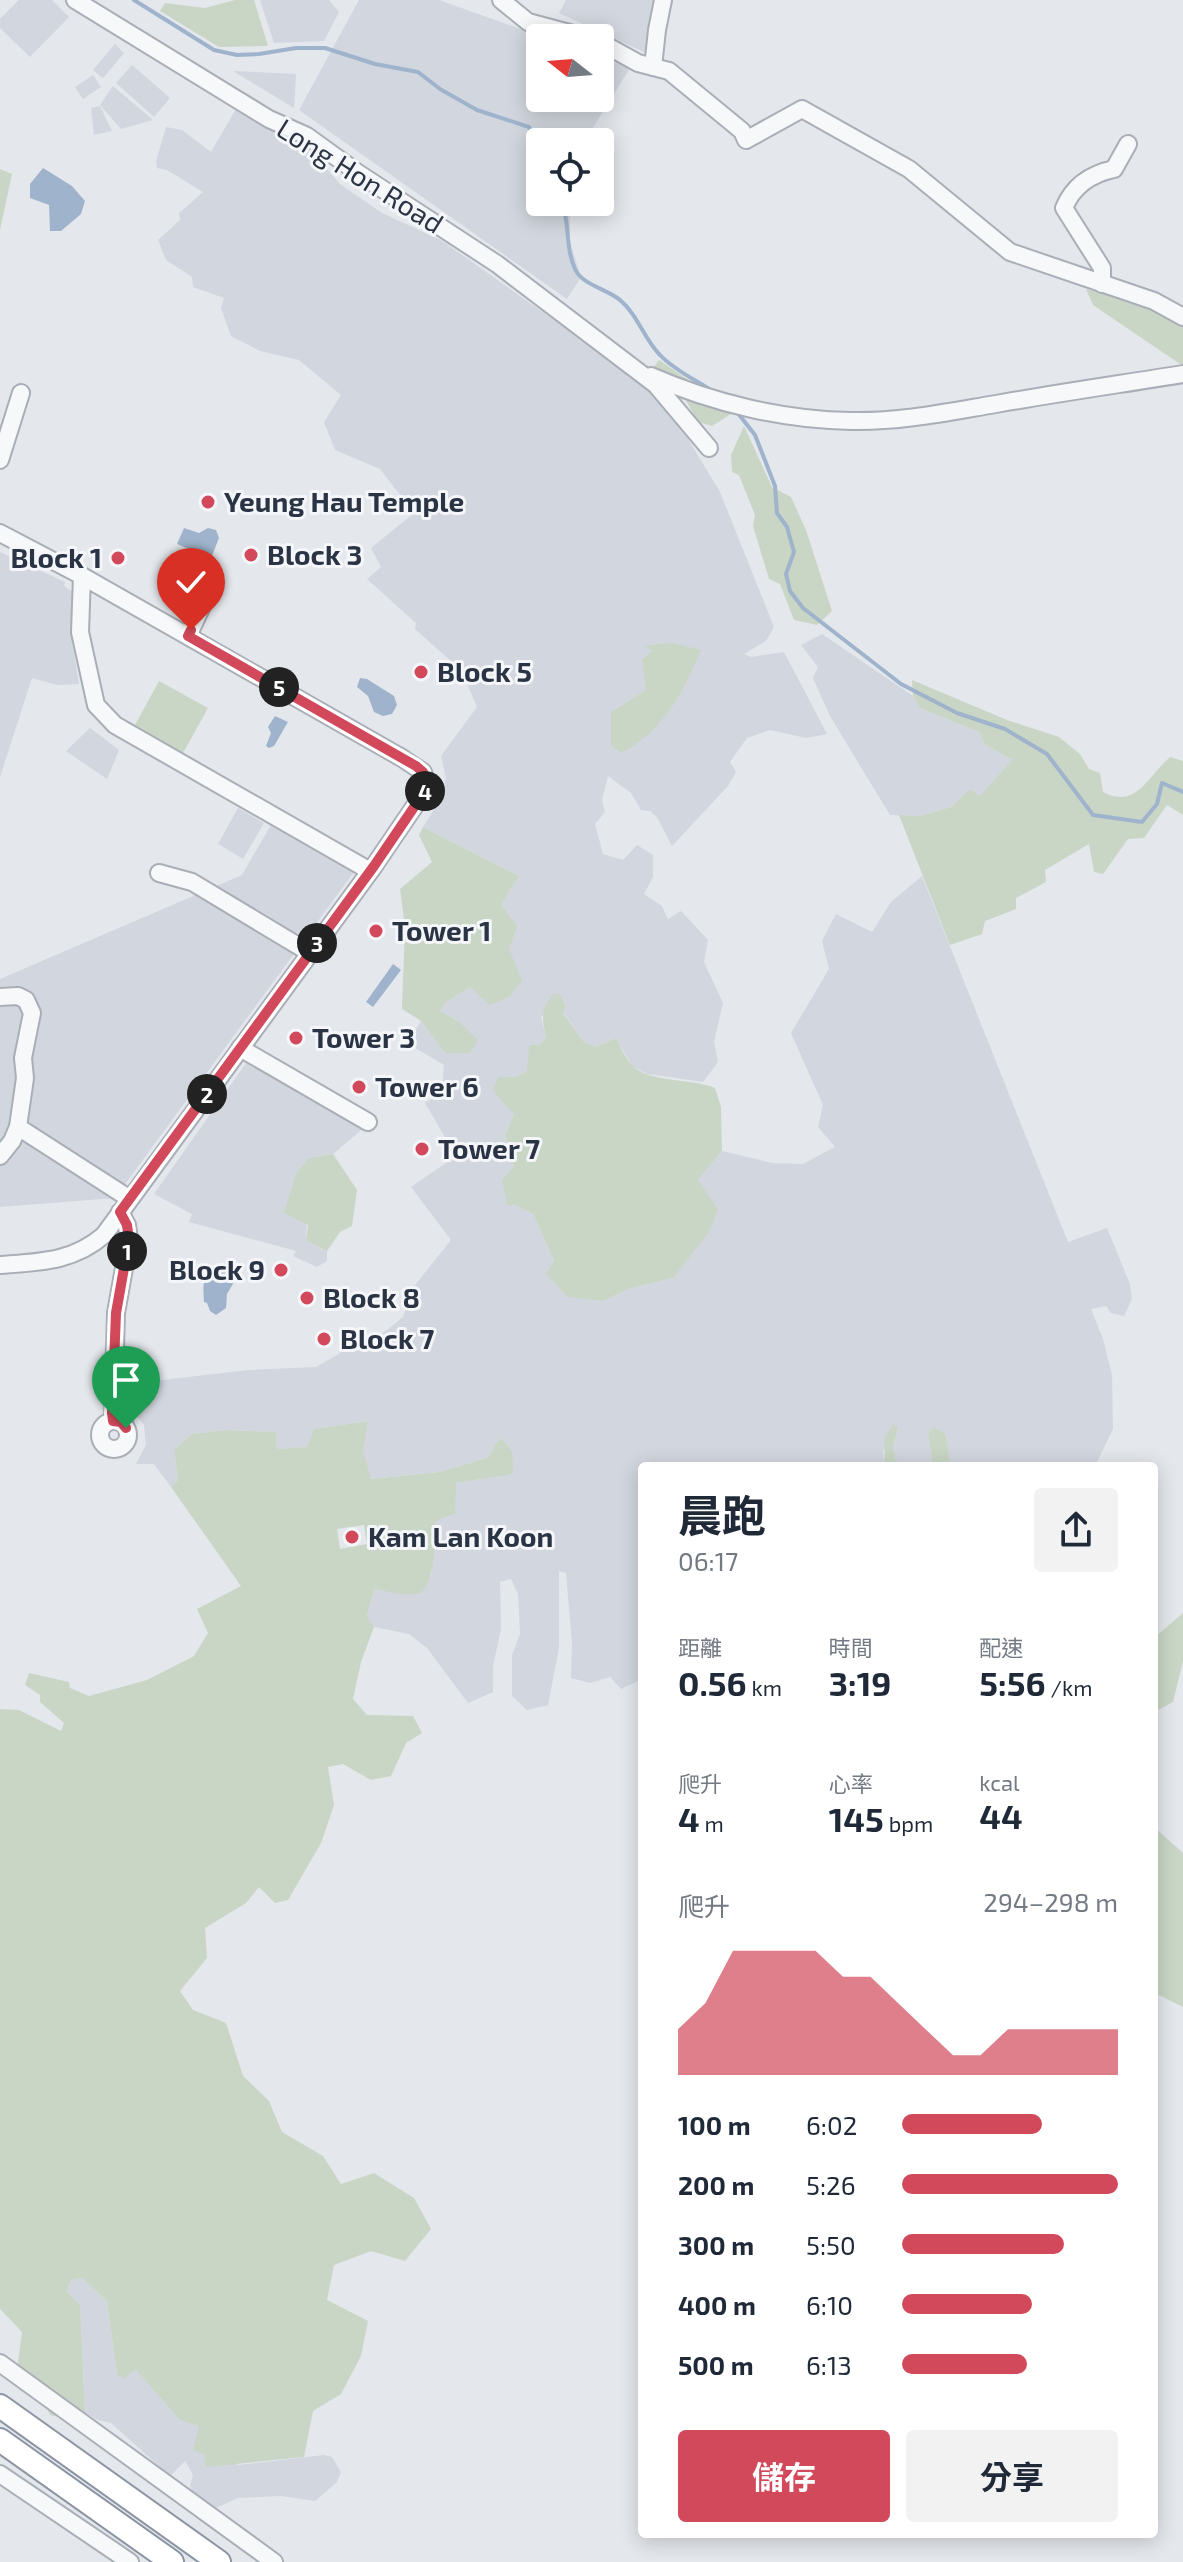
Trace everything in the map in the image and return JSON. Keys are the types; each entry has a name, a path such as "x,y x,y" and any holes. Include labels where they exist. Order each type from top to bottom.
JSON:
{"highway":[{"path":"0,2406 219,2562"},
{"path":"0,2440 172,2562"}],"street":[{"name":"Long Hon Road","path":"75,0 269,119 307,136 497,264 656,385 709,448"},
{"path":"501,0 528,22 536,24"},
{"path":"653,67 663,0"},
{"path":"614,50 638,63 669,71 742,131 746,140 802,109 909,169 1010,252 1154,301 1183,317"},
{"path":"1102,284 1102,268 1064,208 1071,191 1097,173 1114,169 1128,144"},
{"name":"Long Hon Road","path":"634,368 689,391 739,405 825,420 903,419 1183,374"},
{"path":"0,460 21,393"},
{"path":"0,533 82,576 416,766 423,772 427,788 370,871 96,1242 69,1257 0,1265"},
{"path":"82,576 80,632 96,705 115,725 370,871"},
{"path":"188,636 202,606"},
{"path":"159,873 192,882 310,953"},
{"path":"0,997 18,996 26,1000 32,1013 23,1058 25,1078 18,1127 0,1156"},
{"path":"240,1048 368,1122"},
{"path":"18,1127 125,1206 129,1240 116,1313 113,1421"},
{"path":"0,2363 274,2562"},
{"path":"0,2474 130,2562"}],"shaded area":[{"path":"19,0 52,0 69,17 30,57 0,28 0,19"},
{"path":"260,0 329,0 339,12 324,41 274,43"},
{"path":"359,0 439,0 526,31 526,112 603,112 593,128 526,128 526,216 570,216 570,242 581,277 567,299 299,110"},
{"path":"566,0 657,0 646,53 614,38 614,24 583,24 559,13"},
{"path":"115,44 124,53 103,78 93,70"},
{"path":"614,62 630,68 614,94"},
{"path":"132,65 170,98 154,117 116,83"},
{"path":"233,71 296,74 294,108"},
{"path":"93,75 101,87 83,99 75,87"},
{"path":"113,86 153,120 121,129 100,105"},
{"path":"100,106 112,131 94,135 91,108"},
{"path":"236,109 309,148 340,184 382,213 441,240 646,385 673,414 720,492 774,627 766,641 744,654 751,657 784,652 827,734 806,738 770,730 747,738 730,762 736,772 728,786 672,846 657,817 650,811 641,810 631,793 608,776 602,800 605,812 595,824 603,854 623,860 637,845 653,855 653,877 644,894 662,906 668,919 681,911 708,940 704,962 723,1003 714,1042 718,1062 703,1082 647,1074 632,1066 616,1038 596,1047 584,1042 563,1012 541,1016 546,1038 527,1071 516,1077 514,1114 505,1135 514,1167 507,1205 533,1214 554,1261 603,1301 631,1288 673,1278 698,1180 722,1151 772,1163 803,1164 835,1147 818,1127 823,1105 791,1033 829,969 822,941 836,914 872,932 891,902 922,876 1068,1242 1107,1228 1130,1284 1132,1299 1124,1316 1111,1313 1106,1306 1091,1309 1112,1375 1113,1429 1097,1462 950,1462 946,1435 928,1433 932,1462 896,1462 893,1448 898,1428 883,1451 884,1462 638,1462 638,1681 621,1689 610,1677 590,1683 571,1678 572,1643 566,1573 559,1571 559,1648 548,1705 527,1710 512,1696 512,1655 520,1634 518,1594 511,1579 500,1582 501,1629 493,1666 493,1692 468,1703 427,1648 409,1634 374,1627 367,1616 374,1589 401,1593 431,1576 436,1521 456,1483 513,1474 500,1438 487,1458 439,1472 370,1479 363,1451 367,1421 314,1429 307,1447 277,1449 276,1432 224,1430 192,1434 174,1450 178,1480 171,1487 154,1464 136,1464 146,1445 144,1425 130,1408 121,1381 316,1367 355,1340 372,1342 403,1317 412,1289 451,1240 411,1187 456,1156 425,1103 442,1093 444,1065 407,1043 421,1021 445,1053 458,1021 440,1011 445,1003 470,987 521,981 508,949 512,936 501,905 519,876 423,827 440,800 446,778 441,756 477,707 462,671 415,629 416,623 367,579 381,567 371,548 414,513 380,469 335,450 324,422 341,395 299,360 260,351 231,336 221,308 224,298 193,287 192,277 166,260 158,240 180,220 179,213 203,192 167,170 157,168 156,161 166,127 182,130 211,152","holes":["645,647 700,650 611,745 611,712 646,690 652,651"]},
{"path":"0,552 65,582 64,586 74,593 72,641 79,684 57,685 32,678 0,777"},
{"path":"822,634 913,696 920,708 979,732 985,744 1012,760 980,797 970,789 951,807 919,816 890,815 830,716 813,678 818,667 801,645"},
{"path":"90,728 119,750 107,779 66,751"},
{"path":"238,808 264,823 243,859 218,844"},
{"path":"271,825 354,872 115,1198 0,1207 0,979 242,875"},
{"path":"256,1049 374,1119 333,1154 309,1158 306,1240 327,1251 327,1261 317,1267 293,1256 296,1251 189,1222 192,1214 154,1194"},
{"path":"82,2278 107,2301 117,2374 135,2369 180,2420 199,2426 238,2465 324,2455 332,2457 341,2472 337,2482 315,2501 281,2496 238,2498 201,2515 190,2486 193,2475 185,2461 170,2476 111,2423 85,2413 80,2305 67,2292 71,2280"}],"green space":[{"path":"235,0 254,0 268,46 219,47 160,11 165,3 205,8"},
{"path":"0,169 12,174 0,230"},
{"path":"1086,289 1179,314 1183,308 1183,366 1093,305"},
{"path":"659,360 721,402 731,414 712,426 698,422 683,395 650,372"},
{"path":"744,426 772,487 791,497 806,530 832,611 817,625 794,620 780,584 769,579 753,526 755,515 739,475 732,472 731,455"},
{"path":"672,643 701,650 679,696 660,722 649,734 621,753 611,745 611,712 646,690 642,660 652,651 644,646"},
{"path":"912,680 1007,720 1059,737 1080,754 1089,769 1100,773 1103,792 1114,796 1133,794 1170,757 1183,761 1183,815 1167,805 1144,838 1128,839 1103,874 1094,872 1089,844 1045,870 1046,882 1016,898 1016,909 985,921 982,934 950,945 899,815 919,816 951,807 970,789 980,796 1012,760 985,744 979,732 920,708 913,696"},
{"path":"159,681 208,708 183,753 135,725"},
{"path":"423,827 519,876 501,905 517,926 509,949 522,981 510,996 490,1005 470,987 445,1003 440,1011 458,1021 478,1040 470,1053 445,1053 421,1021 402,1009 405,926 400,889 432,862 419,835"},
{"path":"554,993 560,995 565,1005 563,1013 584,1042 596,1047 616,1038 628,1060 640,1071 660,1078 715,1088 721,1107 722,1151 698,1180 718,1210 709,1232 673,1278 631,1288 603,1301 568,1297 546,1274 554,1261 533,1214 507,1205 502,1180 514,1167 505,1135 514,1114 493,1091 498,1077 516,1077 527,1071 529,1045 540,1045 546,1038 543,1014"},
{"path":"333,1154 357,1190 352,1226 340,1232 327,1251 306,1240 308,1225 284,1213 296,1174 309,1158"},
{"path":"368,1421 363,1451 371,1479 439,1472 487,1458 500,1438 512,1451 513,1474 456,1483 455,1513 436,1521 433,1561 424,1589 408,1594 374,1589 367,1616 374,1627 361,1662 353,1699 367,1715 413,1716 422,1733 406,1743 391,1776 371,1780 343,1764 328,1767 334,1805 321,1843 288,1900 275,1903 259,1887 246,1903 205,1928 207,1958 180,1991 193,2010 226,2023 243,2076 269,2101 282,2132 323,2156 341,2184 374,2173 414,2198 431,2229 405,2261 371,2251 334,2265 327,2300 368,2321 361,2356 341,2394 313,2411 304,2457 206,2467 204,2454 193,2450 199,2426 180,2420 135,2369 124,2379 117,2374 107,2301 82,2278 71,2280 67,2292 80,2305 85,2413 74,2420 50,2415 41,2395 22,2392 15,2385 22,2332 0,2309 0,1709 19,1710 61,1731 64,1723 40,1702 40,1695 25,1685 29,1673 69,1682 70,1688 89,1696 147,1680 194,1656 208,1633 197,1609 241,1586 171,1487 178,1480 174,1450 192,1434 224,1430 276,1432 277,1449 307,1447 314,1429","holes":["364,1525 367,1544 340,1549 337,1529"]},
{"path":"893,1424 898,1428 893,1448 896,1462 884,1462 885,1437"},
{"path":"934,1427 946,1435 950,1462 932,1462 928,1433"},
{"path":"1183,1613 1183,1661 1173,1702 1158,1710 1158,1635"},
{"path":"1158,1831 1183,1853 1183,2007 1159,1995"}],"water":[{"path":"43,168 72,186 85,201 81,214 61,231 50,231 49,205 30,198 30,184"},
{"path":"184,528 199,533 208,528 216,530 219,538 211,558 177,544"},
{"path":"360,678 394,696 397,705 392,714 383,716 374,712 368,696 357,687"},
{"path":"275,716 288,722 274,746 269,748 266,746 271,733 268,727"},
{"path":"393,964 401,970 373,1007 366,1002"},
{"path":"219,1268 229,1271 234,1282 227,1294 226,1308 216,1315 204,1302 204,1285 209,1272"}],"waterway":[{"path":"134,0 214,50 237,55 325,48 375,64 418,72 477,110 530,128"},
{"path":"565,216 570,252 578,274 620,300 660,355 712,391"},
{"path":"737,412 755,435 775,486 777,513 787,527 794,552 786,574 790,591 803,608 901,684 957,713 1005,729 1047,754 1093,815 1142,822 1157,804 1162,783 1183,792"}],"place":[{"name":"Yeung Hau Temple","path":"208,502"},
{"name":"Block 3","path":"251,555"},
{"name":"Block 1","path":"118,558"},
{"name":"Block 5","path":"421,672"},
{"name":"Tower 1","path":"376,931"},
{"name":"Tower 3","path":"296,1038"},
{"name":"Tower 6","path":"359,1087"},
{"name":"Tower 7","path":"422,1149"},
{"name":"Block 9","path":"281,1270"},
{"name":"Block 8","path":"307,1298"},
{"name":"Block 7","path":"324,1339"},
{"name":"Kam Lan Koon","path":"352,1537"}],"route":[{"path":"126,1428 121,1422 113,1421 112,1413 113,1340 129,1240 127,1225 120,1212 374,866 427,788 423,772 416,766 188,636 191,630"}]}
